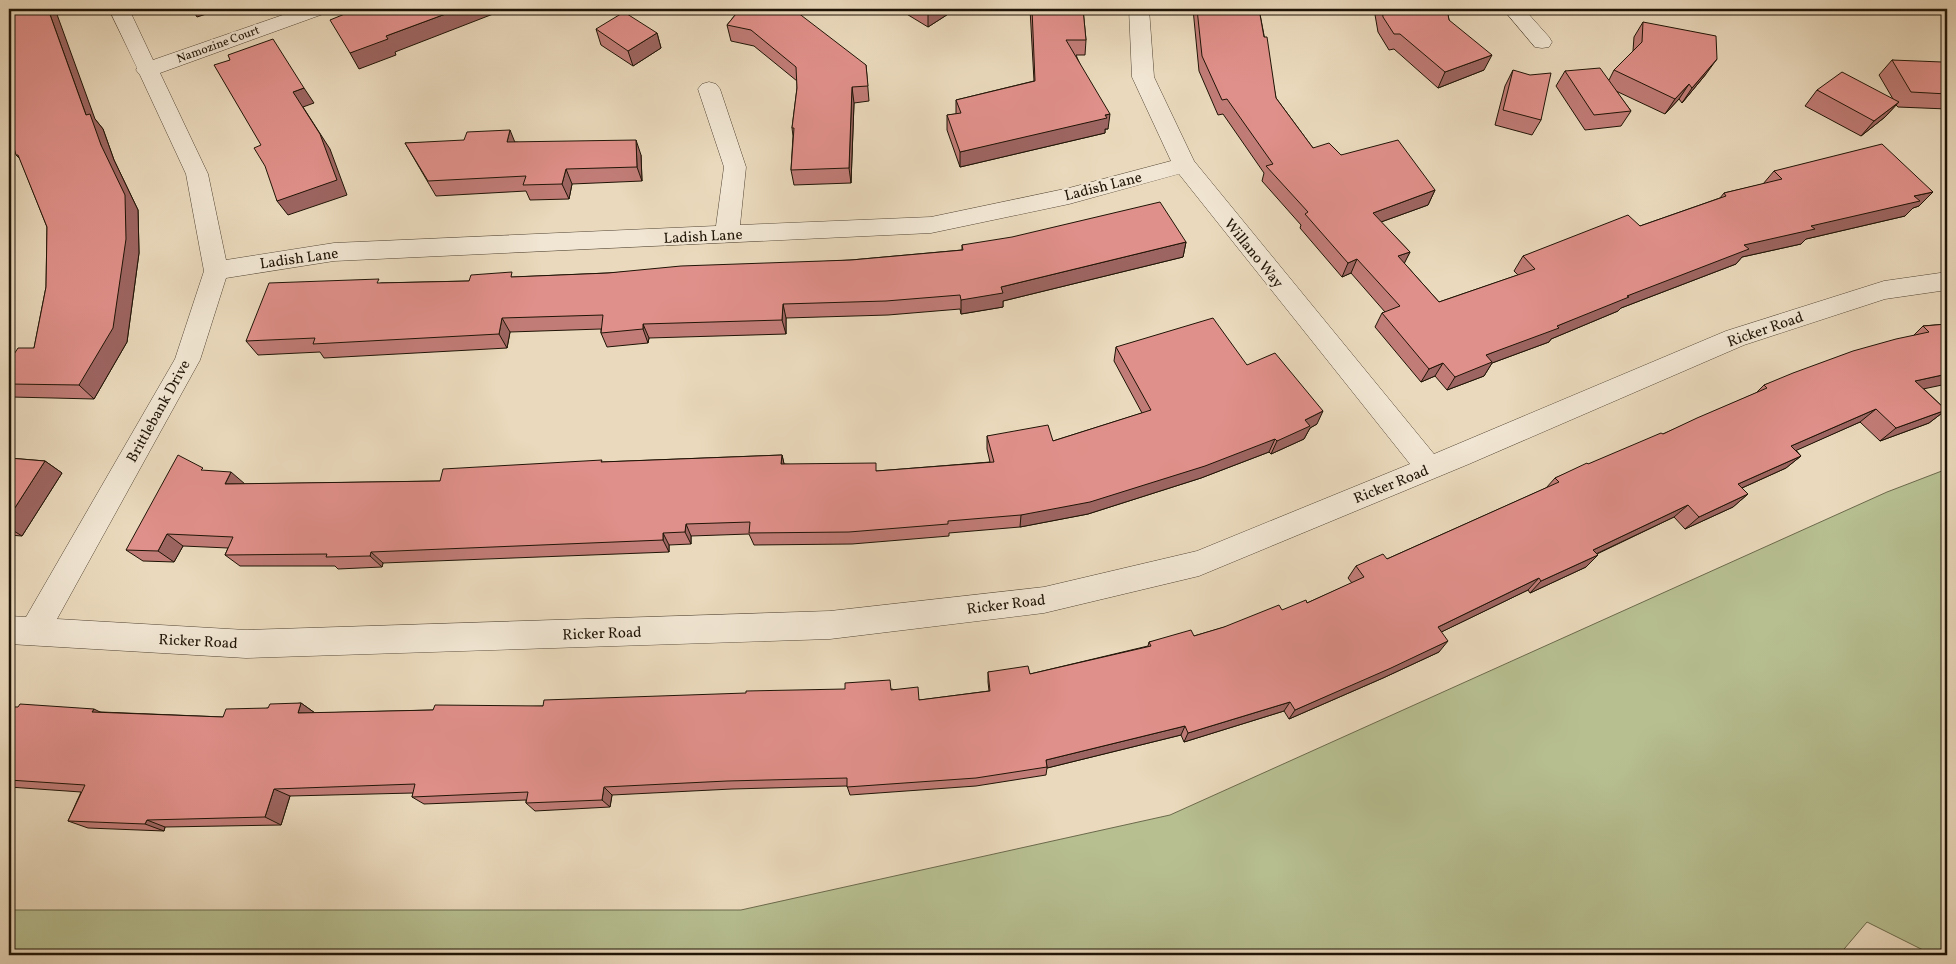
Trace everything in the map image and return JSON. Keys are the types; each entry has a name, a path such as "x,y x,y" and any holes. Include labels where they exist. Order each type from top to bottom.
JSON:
{"street":[{"name":"Brittlebank Drive","path":"21,631 187,360 216,271 197,174 146,70 119,9"},
{"name":"Namozine Court","path":"146,70 318,9"},
{"name":"Willano Way","path":"1139,9 1143,77 1184,165 1429,468"},
{"path":"1513,9 1542,42"},
{"path":"710,89 735,167 727,235"},
{"name":"Ladish Lane","path":"216,271 334,252 931,225 1069,196 1184,165"},
{"name":"Ricker Road","path":"21,631 246,644 810,626 1044,600 1199,563 1735,338 1884,290 1947,281"}],"green space":[{"path":"1947,469 1947,955 1933,955 1867,922 1839,955 9,955 9,910 741,910 1170,815 1887,492"}],"building":[{"path":"9,9 48,9 86,115 90,114 101,145 125,195 126,239 113,328 79,385 9,384 9,362 18,348 34,348 46,287 47,227 18,155 16,155 9,130"},
{"path":"357,9 459,9 386,36 388,39 350,53 330,20"},
{"path":"740,9 793,9 866,65 868,86 852,87 849,168 791,170 794,128 792,128 797,88 796,67 751,30 727,25"},
{"path":"1032,9 1083,9 1086,40 1066,40 1110,114 1105,115 1107,118 960,152 947,115 961,113 956,100 1035,81"},
{"path":"1197,9 1259,9 1264,37 1267,37 1276,98 1313,148 1329,143 1341,155 1398,140 1435,190 1373,213 1410,252 1398,256 1439,302 1535,269 1523,256 1628,215 1640,226 1726,196 1724,193 1782,179 1774,171 1882,144 1933,192 1914,196 1920,201 1811,226 1815,229 1744,245 1749,249 1627,296 1629,297 1557,326 1559,328 1486,355 1492,362 1455,377 1443,363 1429,369 1382,313 1400,306 1357,259 1348,263 1305,214 1308,212 1266,166 1273,164 1227,99 1222,100 1202,56"},
{"path":"1382,9 1447,9 1449,20 1492,55 1445,72 1400,34 1394,34 1383,17"},
{"path":"624,12 657,33 628,51 596,29"},
{"path":"1643,22 1716,36 1717,59 1692,88 1689,84 1675,99 1614,70 1642,42"},
{"path":"273,39 304,88 293,92 320,134 337,180 277,201 265,166 254,148 261,145 214,65 230,60 228,55"},
{"path":"1892,60 1942,62 1947,70 1947,94 1911,92"},
{"path":"1600,68 1631,111 1594,115 1565,71"},
{"path":"1513,70 1530,75 1551,73 1541,120 1503,110"},
{"path":"1842,72 1899,102 1874,121 1817,90"},
{"path":"510,130 507,142 636,140 637,167 566,169 562,184 523,185 526,176 428,181 405,143 464,140 467,132"},
{"path":"1160,202 1186,242 1001,287 1003,293 961,300 960,295 886,301 783,304 782,320 643,324 643,329 601,333 603,315 502,318 499,334 313,344 315,338 246,341 269,283 379,279 377,283 469,281 471,275 512,272 511,277 608,273 681,266 851,260 963,250 962,245 1012,237"},
{"path":"1213,318 1247,365 1275,353 1323,411 1305,420 1310,426 1277,441 1275,439 1205,466 1090,502 1021,515 948,521 948,524 849,532 749,533 750,522 686,524 685,532 663,533 663,540 371,552 370,556 326,557 327,554 225,555 233,537 167,534 158,551 126,550 178,455 203,468 201,470 231,472 225,484 440,481 443,469 602,460 601,462 782,455 781,464 876,463 876,471 994,462 987,436 1048,425 1053,441 1151,410 1116,347"},
{"path":"1947,324 1947,374 1915,381 1946,410 1896,428 1876,409 1791,446 1801,456 1738,484 1748,494 1699,517 1688,505 1593,550 1598,555 1541,581 1539,578 1438,627 1448,641 1295,710 1290,702 1188,733 1185,726 1046,760 1047,767 976,778 847,787 847,778 604,787 602,800 526,803 528,792 412,797 415,784 274,789 265,817 147,820 145,824 68,821 85,785 9,780 9,707 18,707 20,704 94,709 92,712 223,717 226,709 268,708 270,704 301,703 298,713 433,710 435,705 543,706 544,700 746,693 746,691 845,689 845,683 890,680 891,690 918,687 919,700 990,691 988,672 1028,666 1030,674 1151,646 1149,642 1191,630 1194,636 1224,627 1279,605 1282,610 1306,600 1307,603 1364,577 1356,566 1383,554 1387,559 1559,482 1555,478 1587,463 1661,433 1663,434 1767,388 1764,385 1853,351 1929,332 1923,326"},
{"path":"9,458 45,461 9,517"}]}
